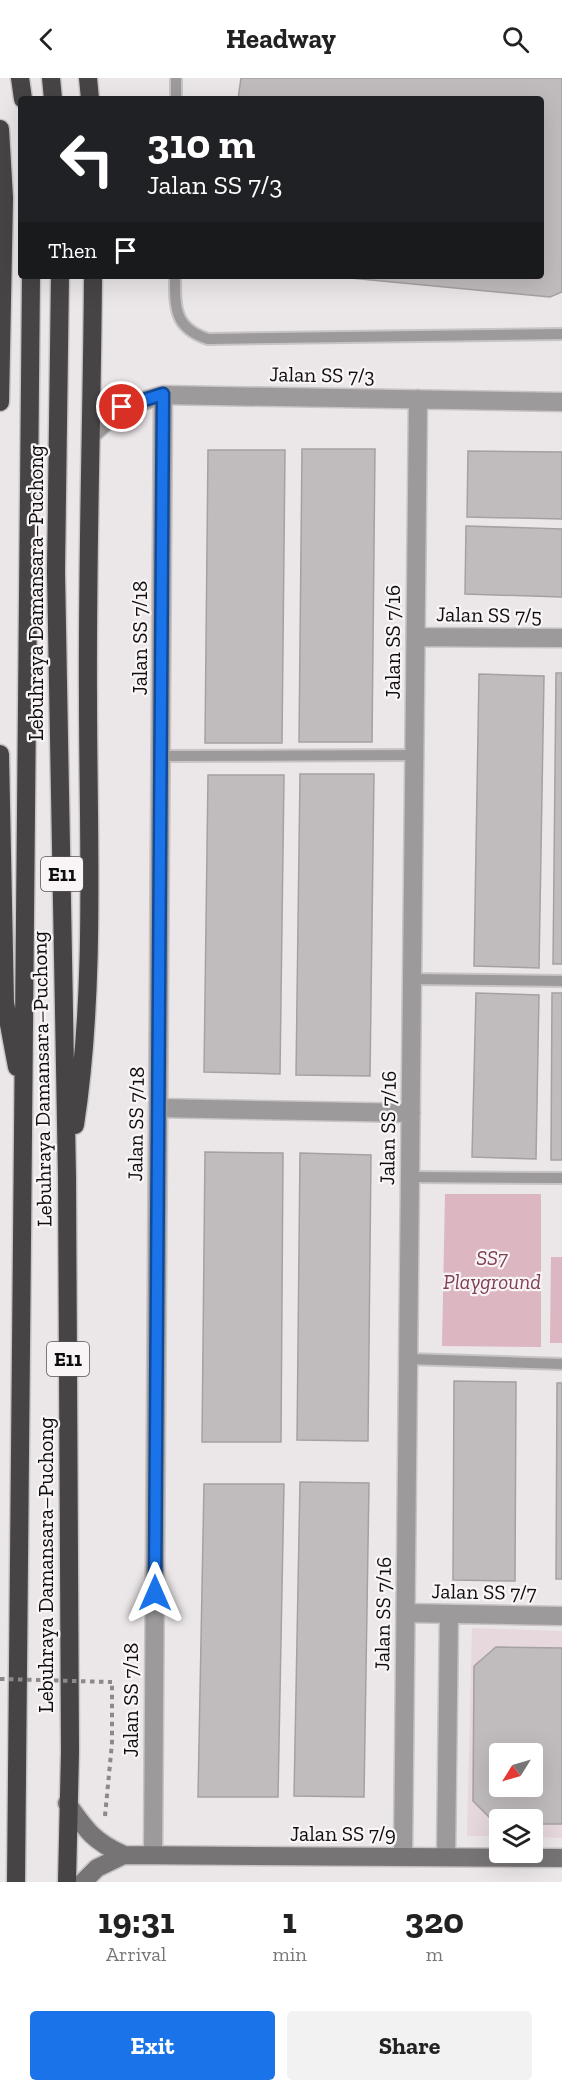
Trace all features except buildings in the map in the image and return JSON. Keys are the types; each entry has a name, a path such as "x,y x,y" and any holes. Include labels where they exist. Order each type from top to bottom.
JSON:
{"highway":[{"path":"20,78 23,96"},
{"path":"51,78 53,96"},
{"path":"88,78 90,96"},
{"path":"0,129 4,198 0,402"},
{"name":"Lebuhraya Damansara–Puchong","path":"16,1882 31,279"},
{"name":"Lebuhraya Damansara–Puchong","path":"60,279 56,572 67,1177 70,1752 67,1803 67,1882"},
{"path":"67,1177 83,1074 88,897 87,569 92,434 93,279"},
{"path":"0,754 5,1003 25,1107"}],"street":[{"name":"Jalan SS 7/3","path":"92,434 122,407 163,394 562,402"},
{"name":"Jalan SS 7/18","path":"153,1855 163,394"},
{"name":"Jalan SS 7/16","path":"403,1857 418,399"},
{"name":"Jalan SS 7/5","path":"416,637 562,638"},
{"path":"159,1108 411,1113"},
{"name":"Jalan SS 7/7","path":"406,1613 562,1616"},
{"path":"446,1857 449,1614"},
{"name":"Jalan SS 7/9","path":"67,1803 86,1830 102,1845 124,1855 562,1858"},
{"name":"Jalan SS 7/9","path":"83,1882 98,1868 124,1855"}],"lane":[{"path":"176,78 176,96"},
{"path":"175,279 177,314 190,333 208,339 562,334"},
{"path":"162,756 415,755"},
{"path":"413,979 562,981"},
{"path":"410,1177 562,1178"},
{"path":"409,1359 562,1364"}],"path":[{"path":"0,1679 112,1682 112,1743 102,1845"}],"shaded area":[{"path":"472,1628 562,1631 562,1838 543,1837 543,1809 489,1809 489,1836 467,1836"}],"green space":[{"name":"SS7 Playground","path":"445,1194 541,1194 541,1347 442,1346"},
{"path":"551,1257 562,1257 562,1343 550,1343"}],"route":[{"path":"122,407 163,394 155,1593"}]}
